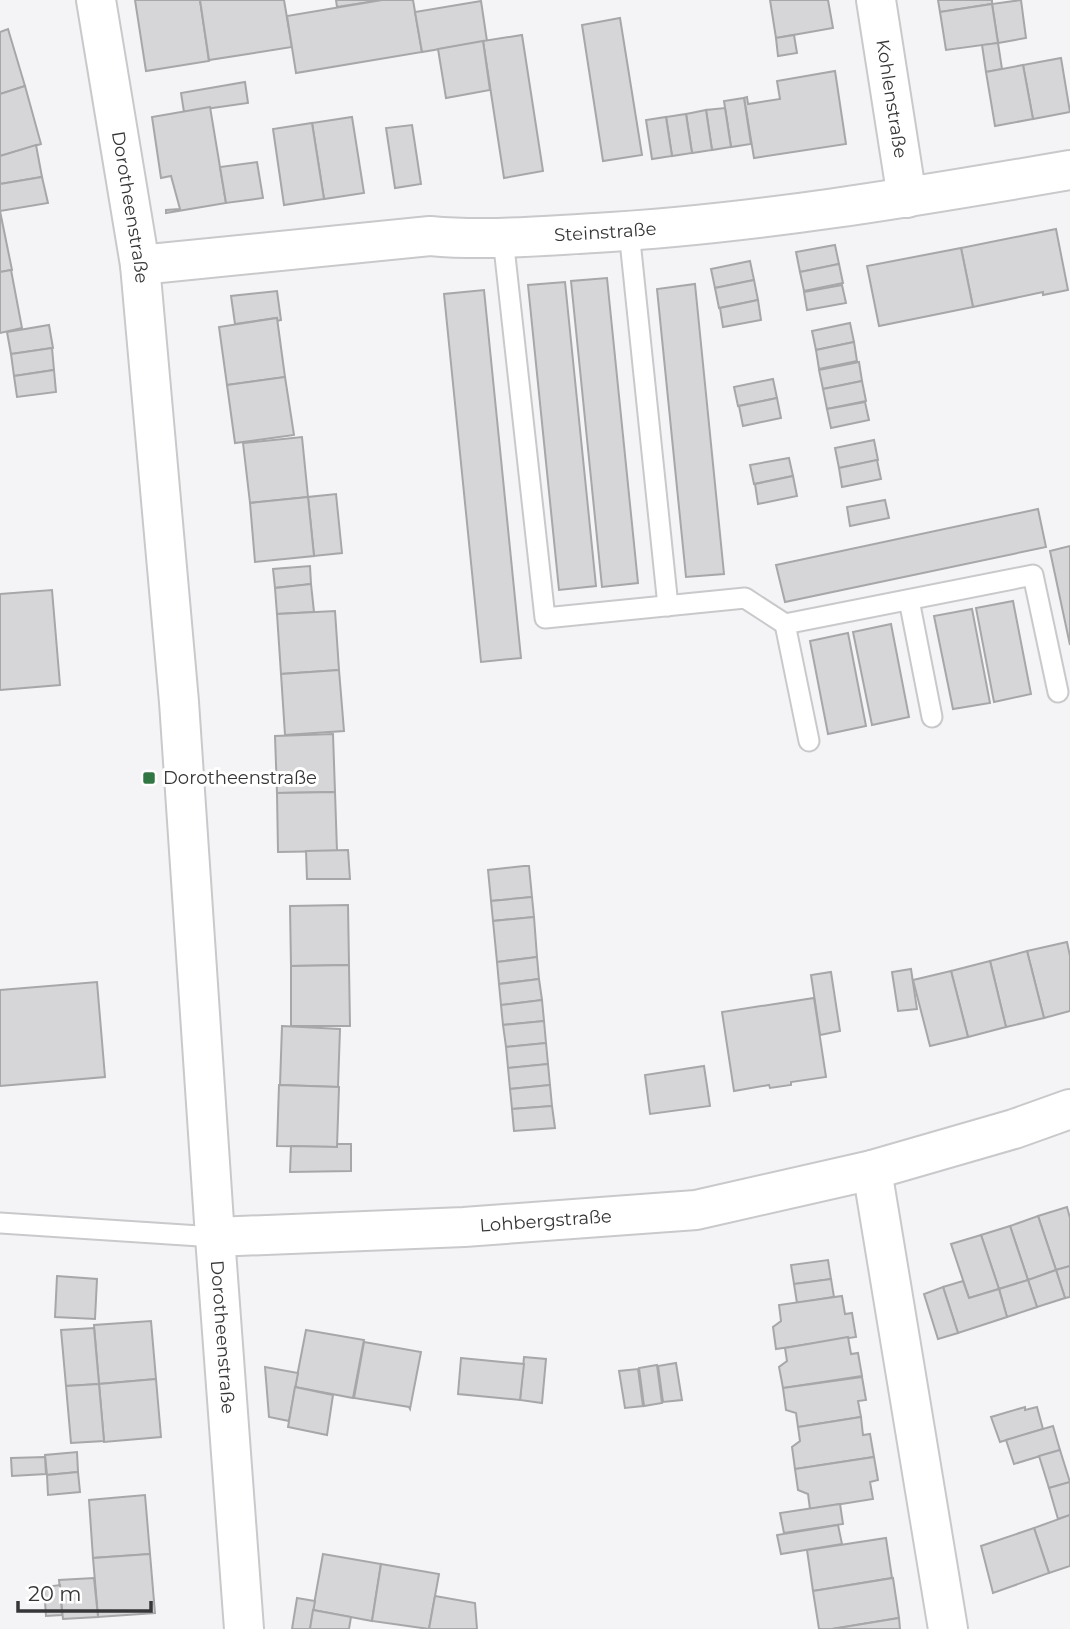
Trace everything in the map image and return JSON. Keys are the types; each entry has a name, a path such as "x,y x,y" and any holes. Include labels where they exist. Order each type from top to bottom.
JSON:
{"street":[{"name":"Dorotheenstraße","path":"96,0 140,265 179,702 244,1629"},
{"name":"Kohlenstraße","path":"876,0 907,198"},
{"name":"Steinstraße","path":"140,265 430,236 475,240 672,228 907,198 1070,170"},
{"name":"Lohbergstraße","path":"215,1237 464,1227 696,1210 872,1170 1014,1129 1070,1109"},
{"path":"872,1170 948,1629"}],"lane":[{"path":"629,231 668,606"},
{"path":"503,239 545,618 745,598 785,624 1033,575 1058,692"},
{"path":"909,600 932,717"},
{"path":"785,624 809,741"},
{"path":"0,1223 215,1237"}],"building":[{"path":"135,0 200,0 209,61 146,71"},
{"path":"200,0 284,0 292,47 209,60"},
{"path":"336,0 382,0 337,7"},
{"path":"382,0 413,0 422,52 296,73 287,16"},
{"path":"770,0 828,0 833,28 776,38"},
{"path":"938,0 992,0 992,4 940,12"},
{"path":"1021,0 1026,38 998,43 992,4"},
{"path":"481,1 487,41 422,52 415,12"},
{"path":"992,4 998,43 946,50 940,12"},
{"path":"620,18 642,155 603,161 582,25"},
{"path":"8,29 25,86 0,94 0,32"},
{"path":"522,35 543,171 504,178 483,41"},
{"path":"794,35 797,53 778,56 776,38"},
{"path":"483,41 490,90 446,98 438,49"},
{"path":"998,43 1002,69 986,72 982,45"},
{"path":"1061,58 1070,112 1033,119 1023,65"},
{"path":"1023,65 1033,119 995,126 986,72"},
{"path":"835,71 846,144 754,158 744,98 747,97 748,104 780,99 777,81"},
{"path":"245,82 248,103 184,112 181,93"},
{"path":"25,86 41,144 0,156 0,94"},
{"path":"744,98 751,144 731,147 724,101"},
{"path":"210,107 226,203 166,213 166,210 180,209 171,176 161,178 152,117"},
{"path":"725,108 731,147 712,150 706,110"},
{"path":"706,110 712,150 692,153 686,114"},
{"path":"686,114 692,153 672,156 666,117"},
{"path":"352,117 364,193 324,199 312,123"},
{"path":"666,117 672,156 652,159 646,120"},
{"path":"312,123 324,199 284,205 273,129"},
{"path":"412,125 421,184 395,188 386,128"},
{"path":"36,145 42,177 0,184 0,156"},
{"path":"257,162 263,198 226,203 220,167"},
{"path":"42,177 48,203 0,211 0,184"},
{"path":"0,211 12,270 0,272"},
{"path":"1056,229 1068,290 1043,295 1043,292 973,307 961,248"},
{"path":"835,245 839,264 800,272 796,252"},
{"path":"961,248 973,307 879,326 867,266"},
{"path":"750,261 754,280 715,288 711,269"},
{"path":"839,264 843,283 804,291 800,272"},
{"path":"11,270 22,328 0,333 0,272"},
{"path":"607,278 638,583 602,587 571,281"},
{"path":"754,280 758,300 719,308 715,288"},
{"path":"565,282 596,586 559,590 528,285"},
{"path":"695,284 724,574 686,577 657,289"},
{"path":"842,285 846,303 807,310 804,292"},
{"path":"484,290 521,658 481,662 444,294"},
{"path":"277,291 281,320 277,321 277,318 235,324 231,296"},
{"path":"758,300 761,320 723,327 720,308"},
{"path":"277,318 285,377 227,385 219,327"},
{"path":"850,323 854,342 816,350 812,331"},
{"path":"49,325 53,348 11,354 7,332"},
{"path":"854,342 857,361 819,369 816,350"},
{"path":"52,348 54,370 14,376 11,354"},
{"path":"859,362 862,381 823,389 819,370"},
{"path":"54,370 56,392 17,397 14,376"},
{"path":"285,377 294,435 235,443 227,385"},
{"path":"773,379 777,398 738,406 734,387"},
{"path":"862,381 866,401 827,409 823,389"},
{"path":"777,398 781,418 743,426 739,406"},
{"path":"865,402 869,420 831,428 827,409"},
{"path":"302,437 308,497 250,503 243,443"},
{"path":"874,440 878,460 839,468 835,448"},
{"path":"789,458 793,476 754,484 750,465"},
{"path":"877,460 881,479 842,487 839,468"},
{"path":"793,476 797,496 758,504 755,484"},
{"path":"336,494 342,553 314,556 308,497"},
{"path":"308,497 314,556 255,562 250,503"},
{"path":"885,500 889,518 850,526 847,507"},
{"path":"1038,509 1046,547 785,602 776,565"},
{"path":"1070,546 1070,645 1050,551"},
{"path":"310,566 311,584 275,588 273,569"},
{"path":"311,584 314,612 277,614 275,588"},
{"path":"52,590 60,685 0,690 0,594"},
{"path":"1013,601 1031,694 994,702 976,608"},
{"path":"972,609 990,703 953,709 934,616"},
{"path":"335,611 339,670 281,674 277,614"},
{"path":"891,624 909,717 872,725 853,632"},
{"path":"848,633 866,726 828,734 810,641"},
{"path":"339,670 344,731 285,735 281,674"},
{"path":"333,734 335,792 277,793 275,736"},
{"path":"335,792 337,851 278,852 277,793"},
{"path":"348,850 350,879 307,879 306,851"},
{"path":"529,866 532,897 491,901 488,870"},
{"path":"532,897 534,917 493,921 491,901"},
{"path":"348,905 349,965 291,966 290,906"},
{"path":"534,917 537,957 497,962 493,921"},
{"path":"1067,942 1070,956 1070,1011 1044,1018 1027,951"},
{"path":"1027,951 1044,1018 1006,1027 990,961"},
{"path":"537,957 539,979 499,984 497,962"},
{"path":"990,961 1006,1027 968,1037 951,971"},
{"path":"349,965 350,1026 291,1026 291,966"},
{"path":"911,969 917,1009 898,1011 892,972"},
{"path":"951,971 968,1037 930,1046 913,980"},
{"path":"831,972 840,1031 820,1035 811,975"},
{"path":"539,979 542,1000 501,1005 499,984"},
{"path":"97,982 105,1077 0,1086 0,990"},
{"path":"814,998 826,1077 791,1082 791,1085 770,1088 769,1085 734,1091 722,1012"},
{"path":"542,1000 544,1021 503,1025 501,1005"},
{"path":"544,1021 546,1043 506,1047 503,1025"},
{"path":"282,1026 340,1029 338,1087 280,1085"},
{"path":"546,1043 548,1064 508,1068 506,1047"},
{"path":"548,1064 550,1085 510,1089 508,1068"},
{"path":"704,1066 710,1106 650,1114 645,1075"},
{"path":"279,1085 339,1087 337,1147 277,1146"},
{"path":"550,1085 552,1106 512,1109 510,1089"},
{"path":"552,1106 555,1128 514,1131 512,1109"},
{"path":"337,1144 351,1144 351,1171 290,1172 291,1146 337,1147"},
{"path":"1067,1207 1070,1218 1070,1266 1056,1270 1038,1216"},
{"path":"1038,1216 1056,1270 1028,1280 1010,1226"},
{"path":"1010,1226 1028,1280 999,1289 981,1235"},
{"path":"981,1235 999,1289 969,1298 951,1244"},
{"path":"828,1260 831,1279 794,1284 791,1265"},
{"path":"1070,1266 1070,1297 1065,1298 1056,1270"},
{"path":"1056,1270 1065,1298 1037,1307 1028,1280"},
{"path":"57,1276 97,1279 95,1319 55,1317"},
{"path":"831,1279 834,1297 797,1303 794,1284"},
{"path":"1028,1280 1037,1307 1007,1317 999,1289"},
{"path":"963,1281 969,1298 999,1289 1007,1317 958,1333 943,1287"},
{"path":"943,1287 958,1333 938,1339 924,1294"},
{"path":"842,1296 845,1314 852,1313 856,1337 776,1349 773,1327 781,1321 779,1305"},
{"path":"151,1321 156,1379 99,1384 94,1325"},
{"path":"94,1328 99,1384 66,1386 61,1330"},
{"path":"306,1330 364,1340 353,1398 295,1387"},
{"path":"848,1337 851,1354 858,1353 862,1376 783,1388 779,1367 787,1361 785,1348"},
{"path":"364,1342 421,1352 410,1409 354,1398"},
{"path":"524,1357 546,1359 542,1403 520,1400"},
{"path":"461,1358 524,1364 520,1400 458,1394"},
{"path":"676,1363 682,1400 663,1402 658,1366"},
{"path":"657,1365 662,1403 644,1406 639,1368"},
{"path":"265,1367 298,1373 289,1421 269,1417"},
{"path":"638,1369 643,1406 625,1408 619,1371"},
{"path":"862,1377 866,1400 858,1401 861,1417 798,1427 796,1413 786,1410 783,1388"},
{"path":"156,1379 161,1437 104,1442 99,1384"},
{"path":"99,1384 104,1441 71,1443 66,1386"},
{"path":"295,1387 333,1395 327,1435 288,1427"},
{"path":"1025,1407 1025,1410 1037,1407 1043,1429 1000,1442 991,1417"},
{"path":"861,1417 863,1435 870,1434 874,1457 795,1469 792,1447 800,1441 798,1427"},
{"path":"1053,1426 1060,1450 1014,1464 1006,1440"},
{"path":"1060,1450 1070,1482 1049,1488 1039,1456"},
{"path":"77,1452 78,1472 47,1475 45,1455"},
{"path":"45,1457 46,1474 12,1476 11,1458"},
{"path":"874,1457 878,1480 870,1482 873,1499 810,1509 808,1494 798,1490 795,1469"},
{"path":"78,1472 80,1492 48,1495 47,1475"},
{"path":"1070,1482 1070,1515 1058,1519 1049,1488"},
{"path":"145,1495 150,1554 93,1558 89,1500"},
{"path":"840,1504 843,1524 784,1533 780,1513"},
{"path":"1070,1515 1070,1566 1049,1573 1034,1528"},
{"path":"838,1525 842,1544 781,1554 777,1535"},
{"path":"1034,1528 1049,1573 993,1593 981,1546"},
{"path":"886,1538 892,1578 813,1591 807,1550"},
{"path":"150,1554 155,1613 98,1617 93,1558"},
{"path":"323,1554 381,1564 372,1621 313,1610"},
{"path":"381,1564 439,1574 429,1629 372,1621"},
{"path":"94,1578 98,1617 63,1619 59,1580"},
{"path":"893,1578 899,1618 819,1629 813,1591"},
{"path":"60,1585 62,1615 46,1616 44,1587"},
{"path":"435,1596 475,1603 477,1629 429,1629"},
{"path":"297,1598 315,1601 310,1629 292,1629"},
{"path":"313,1610 351,1617 349,1629 310,1629"},
{"path":"899,1618 900,1629 832,1629"}],"place":[{"name":"Dorotheenstraße","path":"149,778"}]}
